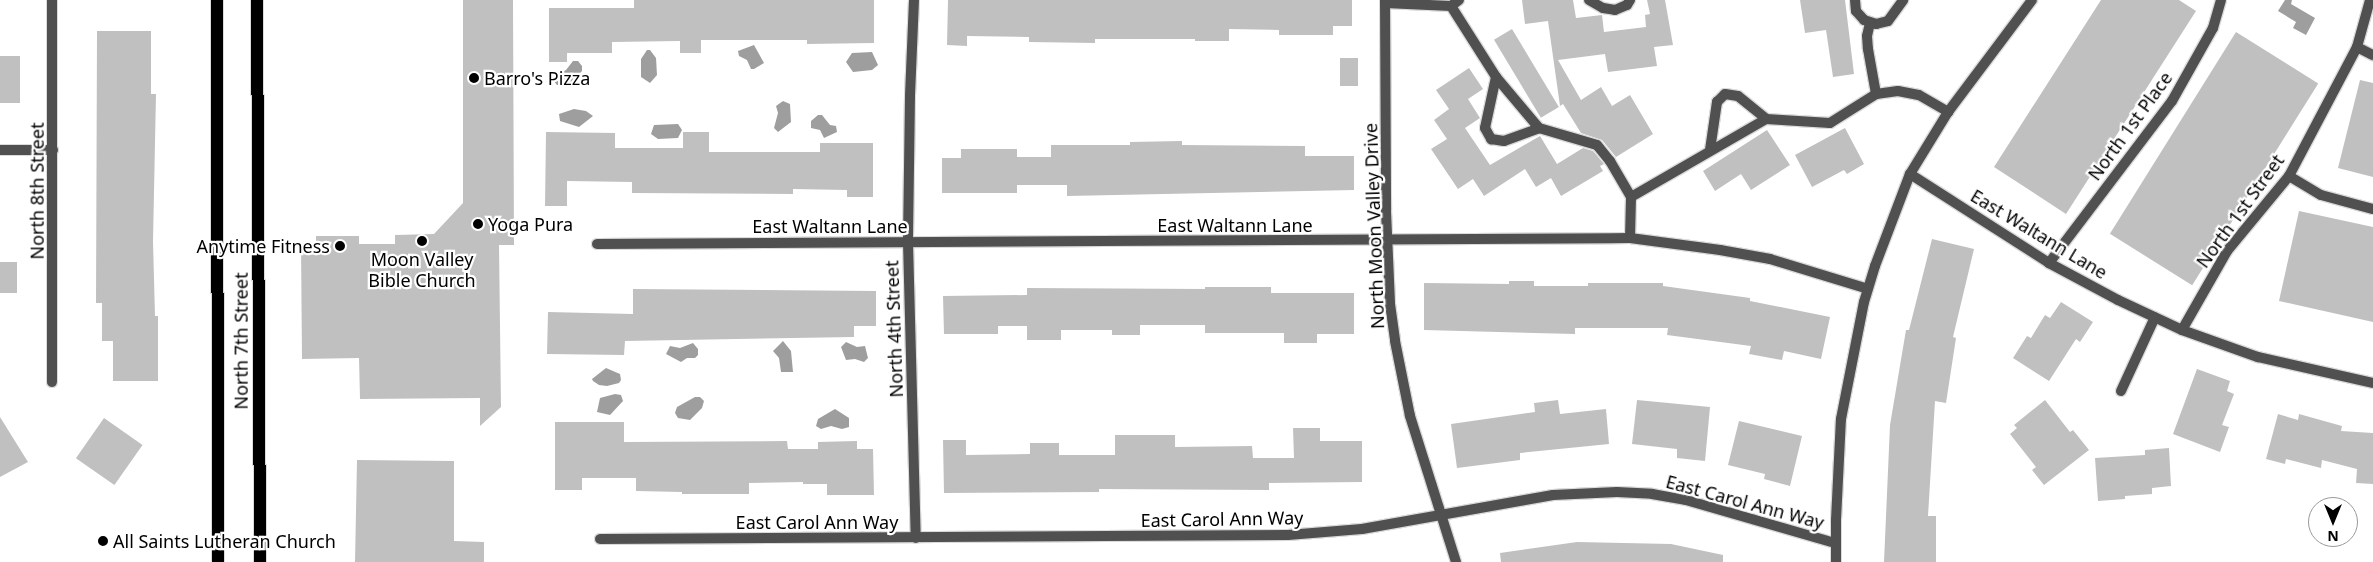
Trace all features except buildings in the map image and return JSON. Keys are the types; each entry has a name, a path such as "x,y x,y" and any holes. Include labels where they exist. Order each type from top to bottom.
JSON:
{"main road":[{"name":"North 7th Street","path":"217,0 218,562"},
{"name":"North 7th Street","path":"257,0 260,562"}],"street":[{"name":"North 8th Street","path":"52,0 52,382"},
{"name":"North 4th Street","path":"914,0 910,96 908,242 916,538"},
{"path":"1589,0 1603,8 1615,10 1627,5 1630,0"},
{"path":"1855,0 1856,11 1870,23 1876,24 1888,21 1903,0"},
{"path":"1836,562 1835,543 1841,419 1868,289 1910,174 1948,112 2032,0"},
{"name":"North 1st Place","path":"2049,263 2172,101 2213,28 2221,0"},
{"name":"North 1st Street","path":"2182,330 2227,251 2289,176 2357,47 2370,0"},
{"path":"1385,1 1455,3 1496,78 1538,128 1597,145 1610,161 1631,197 1630,238"},
{"name":"North Moon Valley Drive","path":"1385,1 1387,240 1390,304 1399,368 1410,416 1456,562"},
{"path":"1870,23 1867,36 1868,49 1876,94"},
{"path":"2357,47 2373,55"},
{"path":"1496,78 1486,128 1491,139 1504,141 1538,128"},
{"path":"1631,197 1766,119 1830,123 1876,94 1898,90 1919,95 1948,112"},
{"path":"1710,150 1717,102 1725,94 1738,96 1766,119"},
{"path":"0,150 53,150"},
{"name":"East Waltann Lane","path":"1910,174 2049,263 2155,318 2182,330 2258,357 2373,383"},
{"path":"2289,176 2321,195 2373,209"},
{"name":"East Waltann Lane","path":"597,244 1630,238 1720,250 1770,260 1868,289"},
{"path":"2121,391 2155,318"},
{"name":"East Carol Ann Way","path":"600,539 1288,536 1362,529 1553,495 1581,492 1652,494 1728,511 1835,543"}],"shaded area":[{"path":"2285,0 2292,0 2291,4 2315,18 2306,35 2293,28 2296,22 2278,11"},
{"path":"754,45 764,63 751,69 747,60 739,56 738,51"},
{"path":"647,50 650,50 656,58 657,75 650,83 641,77 641,59"},
{"path":"872,52 878,65 872,70 853,72 846,62 852,53"},
{"path":"573,61 578,61 582,66 582,71 575,79 575,84 557,85 553,80 566,70"},
{"path":"783,101 790,104 791,122 778,132 774,128 778,113 776,106"},
{"path":"574,109 586,111 593,116 579,127 560,121 559,114"},
{"path":"818,115 822,115 830,125 836,126 837,132 824,138 820,130 811,128 811,121"},
{"path":"678,124 682,130 678,138 658,139 651,134 654,125"},
{"path":"783,341 791,351 793,372 781,372 779,358 773,351"},
{"path":"846,342 857,347 865,346 868,358 864,362 855,359 846,360 841,347"},
{"path":"693,343 698,349 698,355 695,358 687,358 681,362 666,354 670,346 680,348"},
{"path":"606,368 620,374 621,380 619,383 607,386 599,385 593,381 592,379"},
{"path":"615,394 621,395 623,401 610,415 597,412 600,398"},
{"path":"695,397 700,397 704,401 702,408 690,420 678,418 675,413 677,407"},
{"path":"835,409 849,418 849,427 842,429 831,426 821,429 816,426 818,419"}],"place":[{"name":"Barro's Pizza","path":"474,78"},
{"name":"Yoga Pura","path":"478,224"},
{"name":"Moon Valley Bible Church","path":"422,241"},
{"name":"Anytime Fitness","path":"340,246"},
{"name":"All Saints Lutheran Church","path":"103,541"}]}
